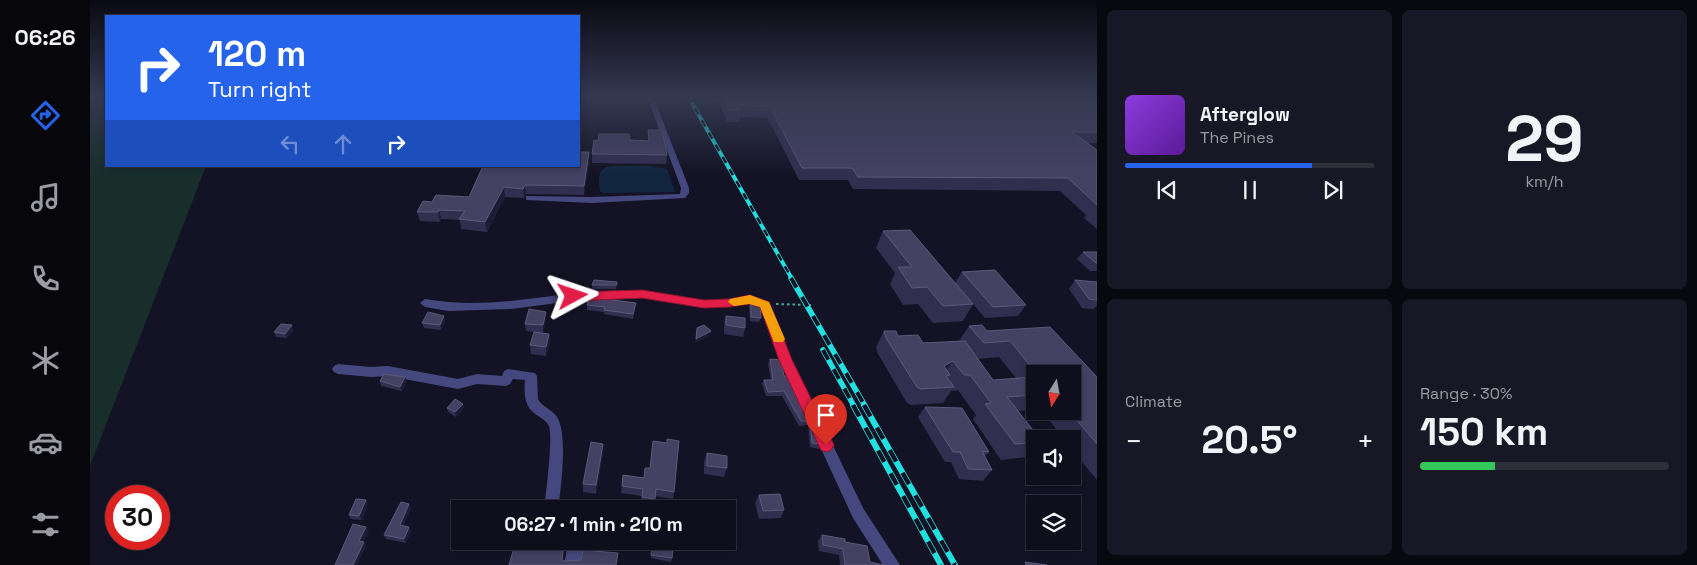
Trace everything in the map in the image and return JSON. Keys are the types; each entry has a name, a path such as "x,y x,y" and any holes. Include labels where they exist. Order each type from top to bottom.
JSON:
{"street":[{"path":"529,198 592,200 682,196 685,193 685,188 660,122"},
{"path":"425,303 448,307 504,305 588,295 642,294 704,304 729,303 750,299 765,305 786,360 858,513 892,565"},
{"path":"338,369 371,372 388,370 458,384 477,379 506,381 508,374 531,376 530,399 554,423 556,428 555,475 552,500"},
{"path":"572,565 574,550"}],"path":[{"path":"765,305 811,305"}],"green space":[{"path":"90,122 105,122 105,167 206,167 90,466"}],"water":[{"path":"612,166 650,166 667,169 675,192 603,193 600,191 599,182 601,171"}],"building":[{"path":"778,122 1097,122 1097,132 1072,132 1097,150 1097,205 1068,178 858,177 852,168 802,168"},
{"path":"648,130 662,130 667,155 592,154 594,140 598,141 599,134 629,134 630,140 649,141"},
{"path":"580,152 589,152 584,186 525,185 523,189 504,187 485,222 459,219 465,211 439,210 438,212 417,212 423,201 432,202 436,195 469,197 483,167 580,167"},
{"path":"910,230 973,304 943,306 927,287 912,288 898,267 912,267 883,231"},
{"path":"1083,252 1097,252 1097,263 1096,263"},
{"path":"995,270 1026,305 993,307 962,272"},
{"path":"594,280 617,282 617,285 592,285"},
{"path":"1075,280 1097,282 1097,300 1089,299"},
{"path":"589,296 614,296 613,300 636,303 633,314 604,310 605,307 587,305"},
{"path":"751,302 760,304 761,318 751,317"},
{"path":"529,309 546,312 543,325 525,324"},
{"path":"428,312 444,316 440,325 422,323"},
{"path":"726,316 745,318 745,328 726,325"},
{"path":"281,324 292,325 285,334 274,332"},
{"path":"704,325 711,331 696,339 697,328"},
{"path":"982,325 987,331 1050,327 1097,377 1097,444 1077,420 1081,420 1081,365 1030,365 1010,341 984,343 969,326"},
{"path":"884,331 896,331 898,336 918,335 923,343 965,341 993,380 1026,378 1026,396 1007,397 1033,430 1026,430 1026,443 1015,444 985,404 991,403 970,375 964,375 953,361 944,366 950,375 946,376 954,387 921,389 917,387 886,338"},
{"path":"534,332 549,334 546,347 530,345"},
{"path":"770,359 781,360 784,376 787,376 807,414 821,444 812,443 810,421 801,421 784,391 768,392 764,380 773,380"},
{"path":"384,374 405,377 400,387 380,381"},
{"path":"455,399 463,404 455,412 447,408"},
{"path":"925,407 962,408 989,452 982,451 992,470 968,469 960,452 953,452"},
{"path":"667,439 679,441 674,492 656,489 655,499 642,497 643,489 622,486 623,475 644,478 645,468 650,468 653,441 667,443"},
{"path":"591,442 603,444 596,485 583,484"},
{"path":"707,453 727,456 727,468 707,466"},
{"path":"780,494 784,510 763,511 759,495"},
{"path":"356,499 366,500 359,516 349,515"},
{"path":"401,502 409,504 400,525 409,527 404,539 384,535"},
{"path":"353,524 366,527 359,541 364,542 353,565 335,565"},
{"path":"822,535 845,539 845,542 867,546 870,562 884,565 845,565 843,549 823,545"},
{"path":"513,550 563,550 563,561 581,560 583,550 618,553 616,565 509,565"},
{"path":"651,550 673,550 672,558 651,555"},
{"path":"1025,562 1047,565 1026,565"}],"railway":[{"path":"703,122 792,279"},
{"path":"791,278 865,406"},
{"path":"823,350 854,406"},
{"path":"853,405 941,565"},
{"path":"864,405 955,565"}],"slow traffic":[{"path":"734,302 750,299 765,305 779,339"}],"route":[{"path":"573,296 642,294 704,304 729,303 750,299 765,305 774,323 786,360 826,445"}]}
